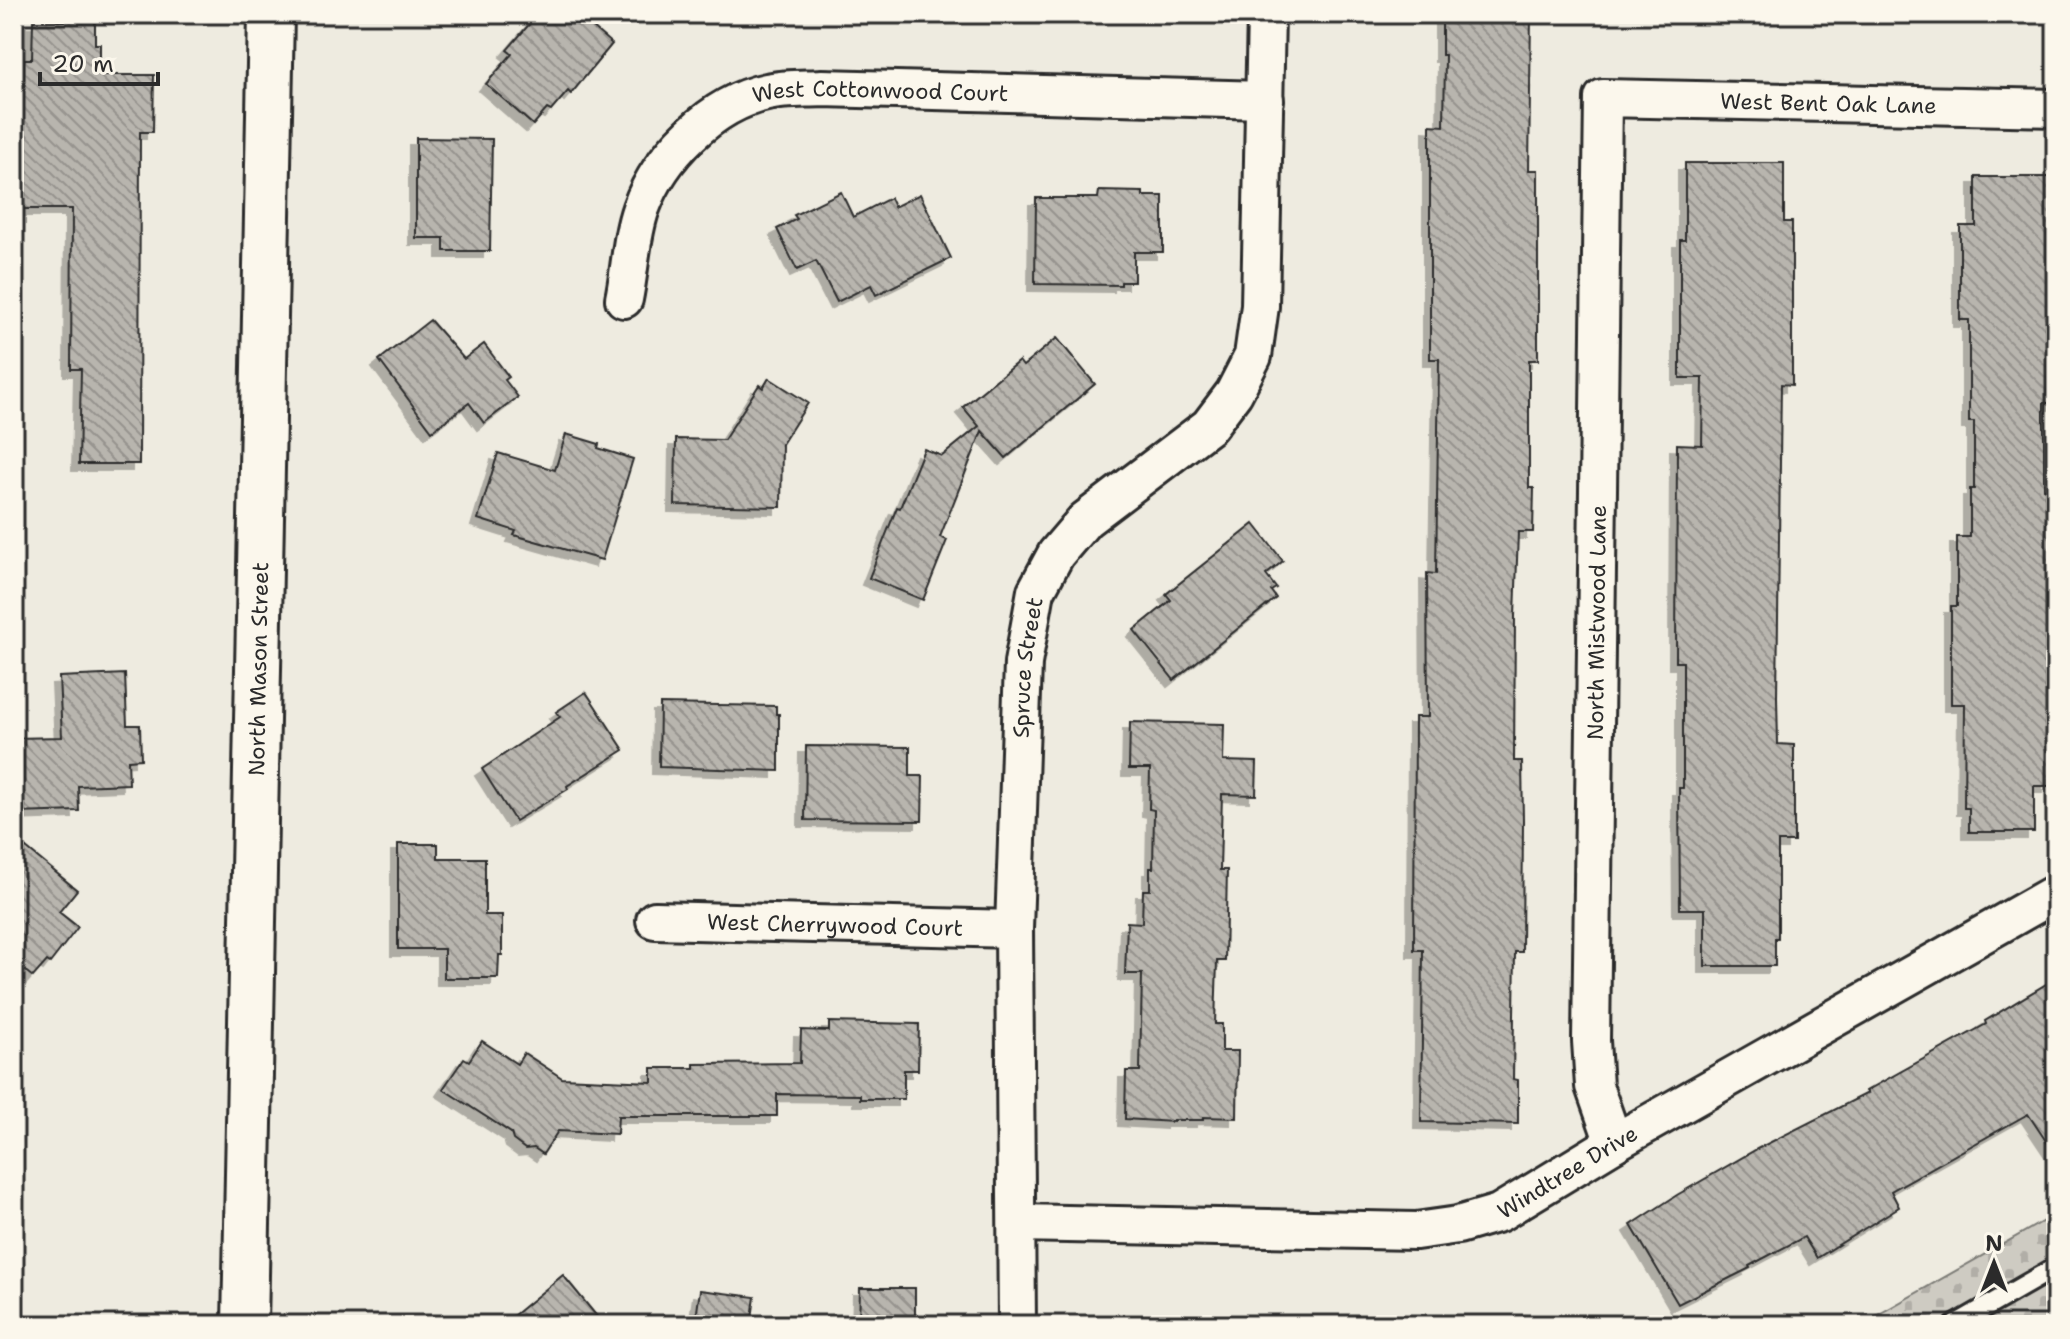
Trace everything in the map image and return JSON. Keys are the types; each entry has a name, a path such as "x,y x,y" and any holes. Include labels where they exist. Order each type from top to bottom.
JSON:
{"street":[{"name":"North Mason Street","path":"245,1325 271,14"},
{"name":"Spruce Street","path":"1017,1325 1014,929 1023,663 1036,591 1056,554 1085,520 1209,426 1234,393 1253,356 1260,306 1266,14"},
{"name":"West Cottonwood Court","path":"624,299 641,209 658,175 684,138 726,108 766,92 822,88 1265,100"},
{"name":"West Bent Oak Lane","path":"1603,98 2056,108"},
{"name":"North Mistwood Lane","path":"1603,98 1591,1041 1594,1086 1614,1143"},
{"name":"Windtree Drive","path":"1017,1223 1416,1231 1458,1225 1499,1213 1614,1143 2056,893"},
{"name":"West Cherrywood Court","path":"655,920 1014,929"}],"lane":[{"path":"1955,1325 2056,1267"}],"green space":[{"path":"2056,1214 2056,1325 1860,1325"}],"building":[{"path":"538,14 577,14 612,44 571,94 568,91 551,111 547,109 533,125 486,84 512,54 507,50"},
{"path":"1442,14 1531,14 1529,170 1538,170 1538,360 1529,360 1529,488 1534,488 1533,532 1518,532 1515,616 1514,761 1522,761 1523,821 1522,952 1515,952 1513,1079 1518,1080 1518,1124 1421,1122 1423,950 1414,950 1415,717 1428,717 1427,573 1436,574 1439,359 1430,359 1430,125 1444,126"},
{"path":"33,21 95,21 95,44 100,44 100,75 154,75 153,132 140,132 139,464 79,464 81,369 71,369 72,209 14,209 14,159 22,159 24,59 32,59"},
{"path":"416,138 492,139 490,251 444,251 444,238 416,238"},
{"path":"1685,163 1784,163 1784,222 1792,222 1792,385 1781,384 1777,697 1778,744 1794,745 1794,842 1778,842 1775,966 1705,966 1705,909 1680,909 1679,788 1683,788 1683,662 1676,662 1677,444 1702,445 1703,378 1680,378 1680,240 1685,240"},
{"path":"1976,177 2056,177 2056,403 2044,403 2044,489 2056,489 2056,779 2049,779 2049,786 2034,786 2034,832 1969,832 1969,808 1964,808 1965,704 1951,704 1951,606 1957,606 1957,537 1970,537 1970,489 1974,489 1974,422 1969,422 1969,320 1960,320 1960,226 1976,226"},
{"path":"1099,191 1143,192 1143,196 1163,196 1163,252 1134,252 1134,282 1121,282 1121,285 1035,284 1036,198 1098,198"},
{"path":"841,192 853,217 890,198 894,207 920,194 951,258 876,295 871,285 837,302 816,261 797,270 777,229 797,219 794,215"},
{"path":"430,320 464,359 484,344 509,377 505,380 518,397 484,423 469,403 432,431 379,360"},
{"path":"1057,338 1095,384 1006,458 982,431 940,537 947,540 923,600 869,578 924,449 942,456 979,426 963,407 1019,361 1023,366"},
{"path":"769,378 808,403 782,444 781,507 675,505 676,439 724,440 759,385 763,388"},
{"path":"566,434 633,459 602,560 514,535 516,531 478,519 498,453 555,470"},
{"path":"1254,524 1283,561 1266,575 1276,588 1271,591 1276,598 1174,680 1134,630 1171,600 1166,594"},
{"path":"125,674 127,725 140,725 141,759 128,760 129,784 78,786 79,811 17,813 14,738 62,737 59,677"},
{"path":"586,692 624,750 515,821 482,769 560,717 556,712"},
{"path":"660,704 776,706 776,714 779,714 779,771 659,767"},
{"path":"1130,722 1224,724 1223,761 1257,762 1256,795 1222,794 1220,870 1227,870 1225,961 1217,961 1215,1024 1222,1024 1222,1051 1238,1051 1237,1118 1203,1117 1203,1120 1173,1122 1125,1119 1126,1071 1140,1071 1142,974 1125,974 1127,922 1142,923 1143,890 1150,890 1154,810 1149,809 1150,769 1129,769"},
{"path":"806,746 910,747 910,776 923,776 922,821 805,820"},
{"path":"14,838 77,890 59,912 78,927 50,963 47,961 33,977 14,962"},
{"path":"398,844 438,844 438,858 485,858 485,915 502,915 502,955 499,955 498,978 444,978 444,949 398,949"},
{"path":"2056,978 2056,1156 2028,1114 1891,1191 1899,1207 1817,1258 1804,1237 1678,1304 1631,1225 1757,1149 1868,1093 1866,1091 1986,1024 1985,1021"},
{"path":"829,1022 919,1024 918,1070 904,1070 904,1099 777,1094 777,1116 618,1116 617,1134 558,1131 543,1154 534,1148 525,1149 513,1140 511,1133 443,1089 464,1058 469,1061 482,1041 517,1064 524,1053 562,1078 652,1082 652,1068 694,1068 694,1064 800,1063 801,1030 829,1031"},
{"path":"563,1275 604,1325 502,1325"},
{"path":"860,1288 915,1288 915,1325 859,1325"},
{"path":"700,1290 755,1297 751,1325 695,1325"}]}
